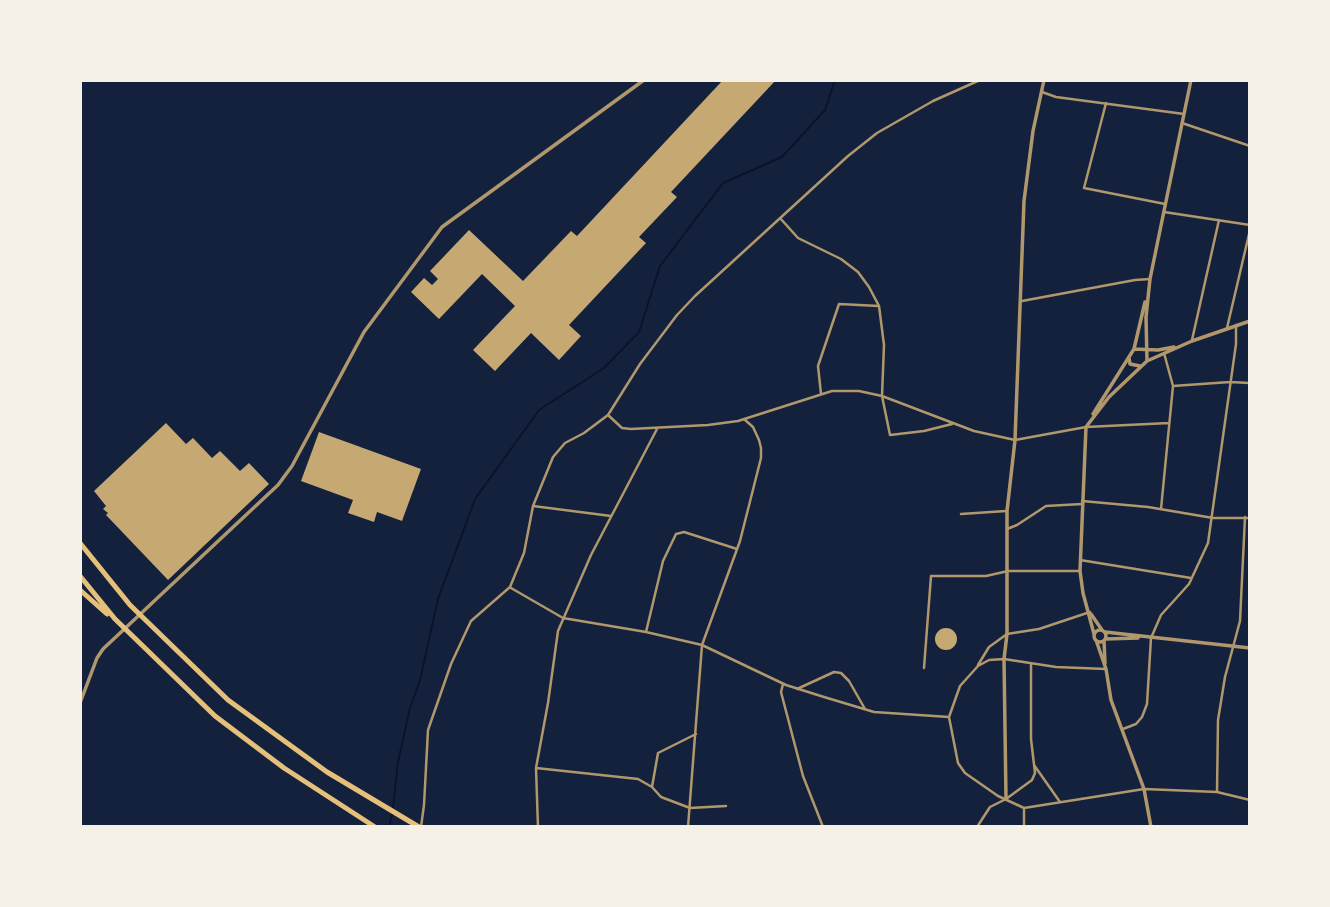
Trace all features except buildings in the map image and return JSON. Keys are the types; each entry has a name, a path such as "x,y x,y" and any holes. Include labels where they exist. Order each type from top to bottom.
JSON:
{"highway":[{"path":"80,543 130,605 228,700 297,751 387,810 420,827"},
{"path":"80,576 115,619 177,680"},
{"path":"80,590 215,716 284,768 374,827"}],"street":[{"path":"80,703 97,658 108,643 278,485 292,466 363,332 442,227 644,80"},
{"path":"420,827 424,805 428,730 451,664 471,621 510,587 524,553 533,506 554,457 565,443 608,415 640,364 677,315 848,156 877,133 933,101 981,80"},
{"path":"1006,799 1004,659 1007,634 1007,511 1016,440 1024,201 1033,131 1045,80"},
{"path":"1106,669 1083,593 1080,570 1086,427 1134,349 1191,80"},
{"path":"1041,91 1056,97 1184,114"},
{"path":"1106,103 1084,188 1165,204"},
{"path":"1182,123 1250,146"},
{"path":"1164,212 1250,227 1227,328"},
{"path":"780,218 798,238 822,248 858,272 869,286 878,306 884,345 882,396 890,435 955,424"},
{"path":"1192,341 1219,220"},
{"path":"1022,301 1150,279"},
{"path":"1147,361 1150,279"},
{"path":"821,394 818,366 839,304 878,306"},
{"path":"1086,427 1109,397 1147,361 1192,341 1250,321"},
{"path":"1123,729 1136,724 1147,704 1151,638 1161,615 1192,578 1208,543 1236,325"},
{"path":"1134,349 1158,350 1186,344"},
{"path":"1161,509 1173,386 1164,353"},
{"path":"1129,356 1130,364 1141,366"},
{"path":"1173,386 1250,383"},
{"path":"608,415 622,428 657,429 708,425 744,419 832,391 859,391 882,396 996,438 1016,440 1086,427 1169,423"},
{"path":"688,827 702,645 737,549 758,471 761,448 753,427 744,419"},
{"path":"538,827 536,768 548,703 554,649 563,618 611,516 657,429"},
{"path":"1007,529 1046,506 1082,502 1161,509 1213,518 1247,517 1240,621 1225,677 1218,720 1217,792"},
{"path":"533,506 611,516"},
{"path":"961,514 1007,511"},
{"path":"646,632 663,561 676,534 684,532 737,549"},
{"path":"1080,560 1192,578"},
{"path":"924,668 931,576 986,576 1008,571 1080,570"},
{"path":"510,587 563,618 702,645 797,689 892,714 949,717"},
{"path":"1090,612 1103,631 1111,700 1144,789 1151,827"},
{"path":"1090,612 1039,629 1007,634 989,647 978,666 960,686 949,717 958,763 965,773 1024,808 1144,789 1217,792 1250,800"},
{"path":"1094,634 1096,631 1103,631 1250,648"},
{"path":"1096,640 1151,638"},
{"path":"978,666 989,660 1004,659 1031,664 1106,669"},
{"path":"977,827 990,807 1032,780 1034,765 1031,739 1031,664"},
{"path":"797,689 834,672 841,673 866,709"},
{"path":"783,684 781,692 800,764 822,827"},
{"path":"652,787 658,753 696,734"},
{"path":"1034,765 1060,802"},
{"path":"536,768 638,779 652,787 661,797 690,808 726,806"},
{"path":"1024,808 1024,827"}],"waterway":[{"path":"393,808 398,762 438,599 475,499 539,410 604,368 639,332 660,266 723,183 782,157 825,110 835,80"},
{"path":"389,827 392,814"}]}
